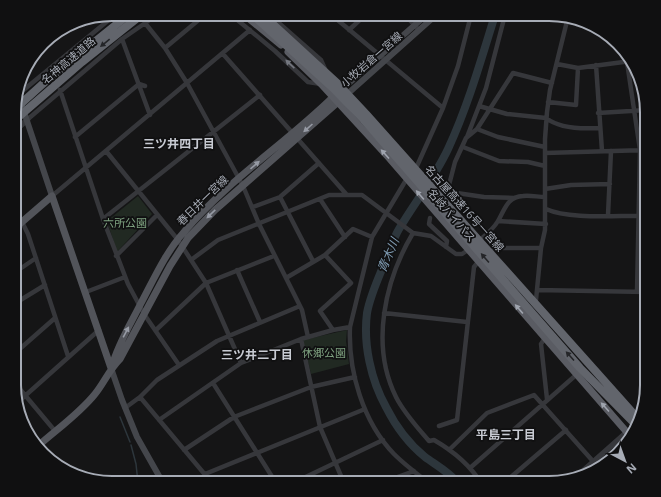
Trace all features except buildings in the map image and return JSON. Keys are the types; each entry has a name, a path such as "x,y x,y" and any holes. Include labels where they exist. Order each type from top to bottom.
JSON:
{"highway":[{"name":"名神高速道路","path":"22,103 46,81 121,21"},
{"name":"名神高速道路","path":"21,115 82,62 133,21"},
{"name":"名岐バイパス","path":"251,21 286,50 321,84 430,206 576,375 632,422"},
{"name":"名古屋高速16号一宮線","path":"259,21 333,88 364,120 597,385 632,422"},
{"name":"名古屋高速16号一宮線","path":"270,21 332,78 362,109 632,422"},
{"name":"名岐バイパス","path":"271,21 347,90 440,192 536,300 632,421"}],"main road":[{"name":"小牧岩倉一宮線","path":"347,90 380,55 419,21"},
{"name":"小牧岩倉一宮線","path":"335,100 430,21"},
{"name":"春日井一宮線","path":"111,368 115,354 140,306 198,217 239,179 295,135 335,100"},
{"path":"22,105 28,119 52,196 125,408 137,437 159,476"},
{"name":"春日井一宮線","path":"42,442 95,394 111,368 120,359 180,243 243,186 295,135"},
{"path":"22,222 52,196"}],"street":[{"path":"24,88 107,21"},
{"path":"21,125 60,90 122,39 147,21"},
{"path":"164,48 197,21"},
{"path":"239,21 308,82 321,84"},
{"path":"277,21 321,60 325,69"},
{"path":"339,21 443,108"},
{"path":"349,30 359,21"},
{"path":"410,21 419,30"},
{"path":"418,168 443,108 458,66 469,21"},
{"path":"449,185 455,162 479,106 503,21"},
{"path":"145,23 164,48 187,83 243,186 253,207 258,224 300,306 306,324 308,337"},
{"path":"536,300 541,248 546,224 546,118 556,64 566,23"},
{"path":"52,196 250,30"},
{"path":"122,39 150,114"},
{"path":"223,54 347,195"},
{"path":"556,64 578,68 625,62"},
{"path":"596,65 599,128 602,151"},
{"path":"548,102 576,105 578,68"},
{"path":"537,290 637,292 640,216 640,150 630,70"},
{"path":"466,138 477,129 512,73 552,83"},
{"path":"139,84 145,86"},
{"path":"75,136 139,84"},
{"path":"60,90 116,256 144,314 179,364"},
{"path":"103,220 260,95"},
{"path":"479,106 507,114 546,118 551,121 580,129 599,128"},
{"path":"598,113 640,111"},
{"path":"477,129 498,137 545,147"},
{"path":"462,147 499,160 528,162 545,166"},
{"path":"545,153 640,150"},
{"path":"106,151 180,243 206,283 241,363"},
{"path":"608,215 611,151"},
{"path":"253,207 280,197 318,163"},
{"path":"408,182 372,237 350,327 349,341 355,377 365,409 383,440 393,453 420,476"},
{"path":"545,189 571,185 610,184"},
{"path":"448,194 450,192 484,197 545,197"},
{"path":"191,260 218,240 320,199 329,196 347,195 362,195 413,233 431,236 456,254 462,254 468,250"},
{"path":"280,197 313,261"},
{"path":"481,239 498,221 506,204 514,198"},
{"path":"320,199 345,237"},
{"path":"546,209 559,213 640,216"},
{"path":"116,256 157,215"},
{"path":"430,218 429,224 448,241 446,247"},
{"path":"498,221 546,224"},
{"path":"22,222 36,258 68,356"},
{"path":"286,278 325,255 354,229 372,237"},
{"path":"413,233 398,264 388,293 384,313 383,324 385,357 389,377 396,396 410,418 429,441 434,440 449,450 470,468 476,476"},
{"path":"492,250 499,248 541,248"},
{"path":"325,255 351,283 320,310 333,330"},
{"path":"156,330 206,283 274,256"},
{"path":"21,268 36,258"},
{"path":"439,426 457,420 474,267 478,262"},
{"path":"237,270 260,322"},
{"path":"86,292 125,276"},
{"path":"21,300 45,285"},
{"path":"125,408 140,397 157,380 179,364 229,335 300,306"},
{"path":"384,313 467,322"},
{"path":"21,348 55,318"},
{"path":"159,420 241,363 301,339 350,327"},
{"path":"24,396 98,330"},
{"path":"545,338 541,344 548,400"},
{"path":"301,339 320,427 341,476"},
{"path":"470,468 576,375"},
{"path":"184,450 234,417 311,387 355,377"},
{"path":"213,383 271,476"},
{"path":"21,392 55,431"},
{"path":"449,450 487,413 534,395 595,463"},
{"path":"140,397 205,474 365,409"},
{"path":"512,476 566,430"},
{"path":"585,468 626,434"},
{"path":"308,476 383,440"},
{"path":"400,476 414,471"}],"green space":[{"name":"六所公園","path":"138,196 152,214 117,252 107,221"},
{"name":"休郷公園","path":"347,330 346,341 349,364 311,374 303,340"}],"waterway":[{"name":"青木川","path":"452,476 425,457 413,446 390,414 376,385 369,362 366,337 367,313 372,294 395,237 437,170 455,133 474,83 493,21"},
{"path":"120,417 130,442"},
{"path":"131,445 137,476"}],"district":[{"name":"三ツ井四丁目","path":"179,143"},
{"name":"三ツ井二丁目","path":"257,354"},
{"name":"平島三丁目","path":"506,434"}]}
